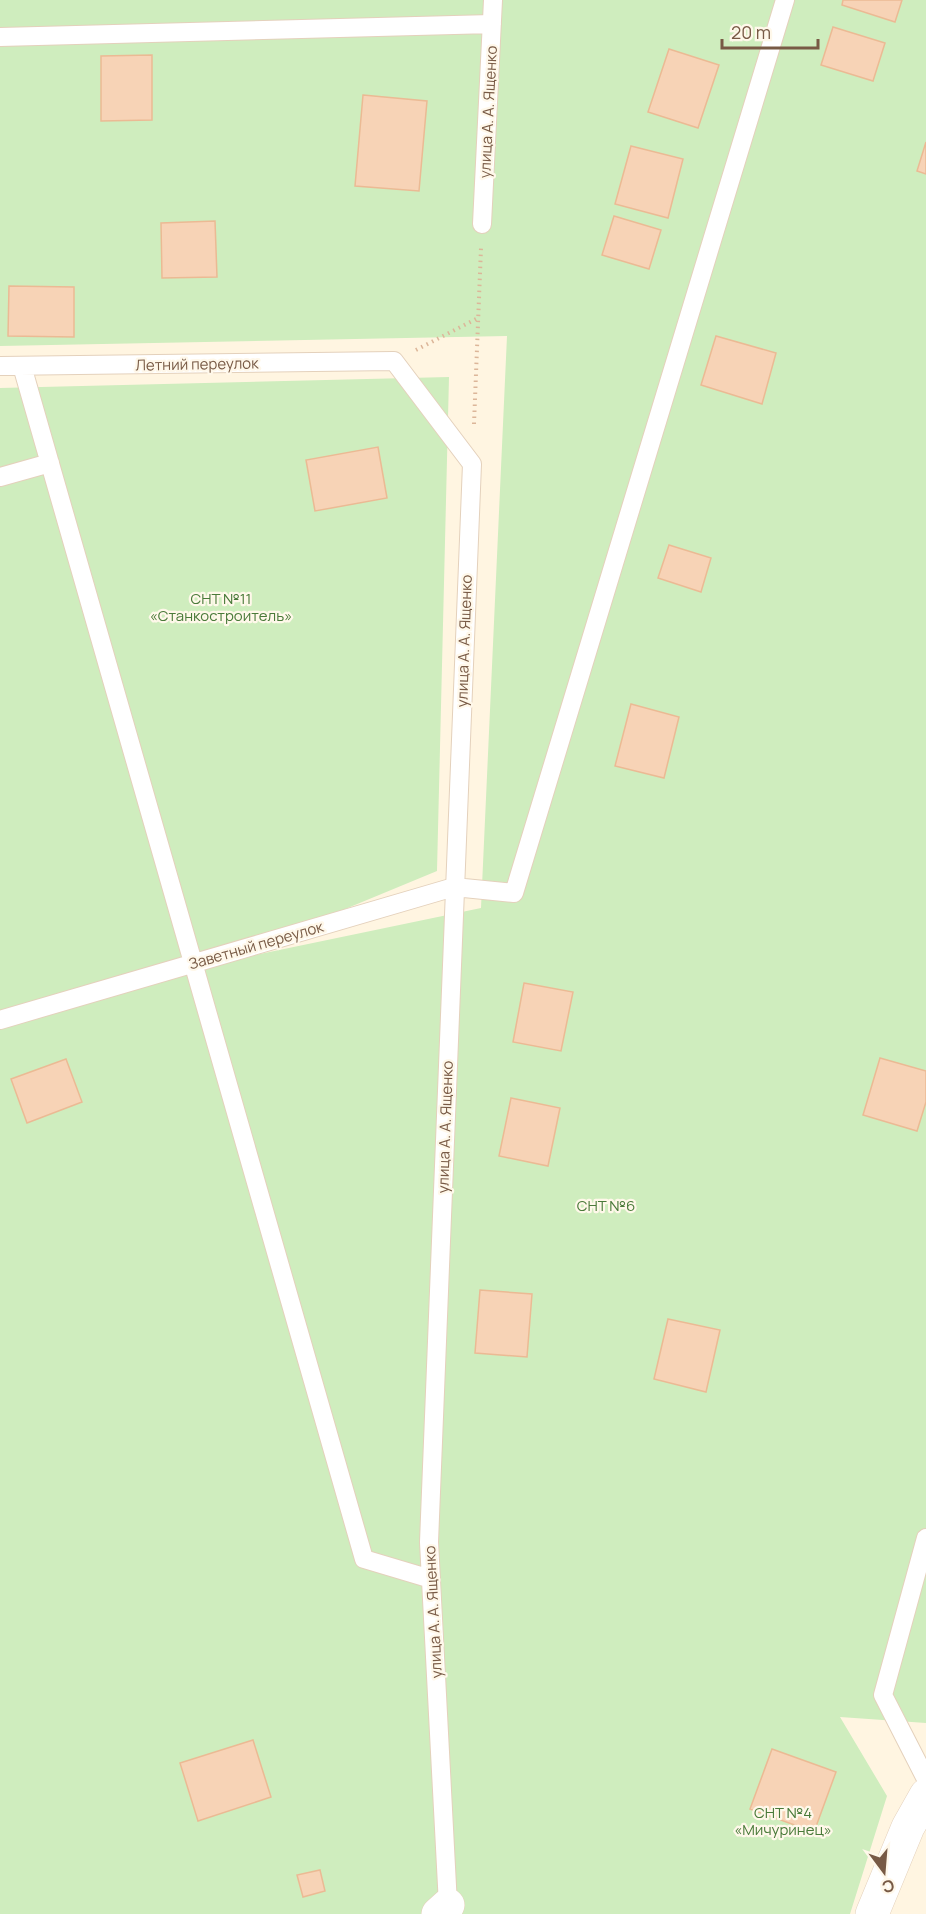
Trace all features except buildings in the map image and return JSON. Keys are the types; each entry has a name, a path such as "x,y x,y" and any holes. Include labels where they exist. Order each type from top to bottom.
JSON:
{"street":[{"path":"872,1914 908,1827 926,1795"}],"lane":[{"name":"улица А. А. Ященко","path":"482,224 493,0"},
{"name":"Заветный переулок","path":"0,1020 454,887 514,893 785,0"},
{"path":"0,37 492,24"},
{"path":"394,361 472,464"},
{"name":"Летний переулок","path":"0,366 394,361"},
{"path":"22,366 364,1559 431,1579"},
{"path":"0,477 50,463"},
{"name":"улица А. А. Ященко","path":"443,1909 429,1542 472,464"},
{"path":"926,1538 883,1695 926,1779"}],"path":[{"path":"472,464 482,224"},
{"path":"394,361 478,318"}],"green space":[{"name":"СНТ №6","path":"0,0 926,0 926,1723 840,1717 887,1796 850,1914 0,1914 0,388 449,377 437,871 212,964 481,908 507,336 0,346"}],"park label":[{"name":"СНТ №11 «Станкостроитель»","path":"221,606"},
{"name":"СНТ №4 «Мичуринец»","path":"783,1820"}]}
